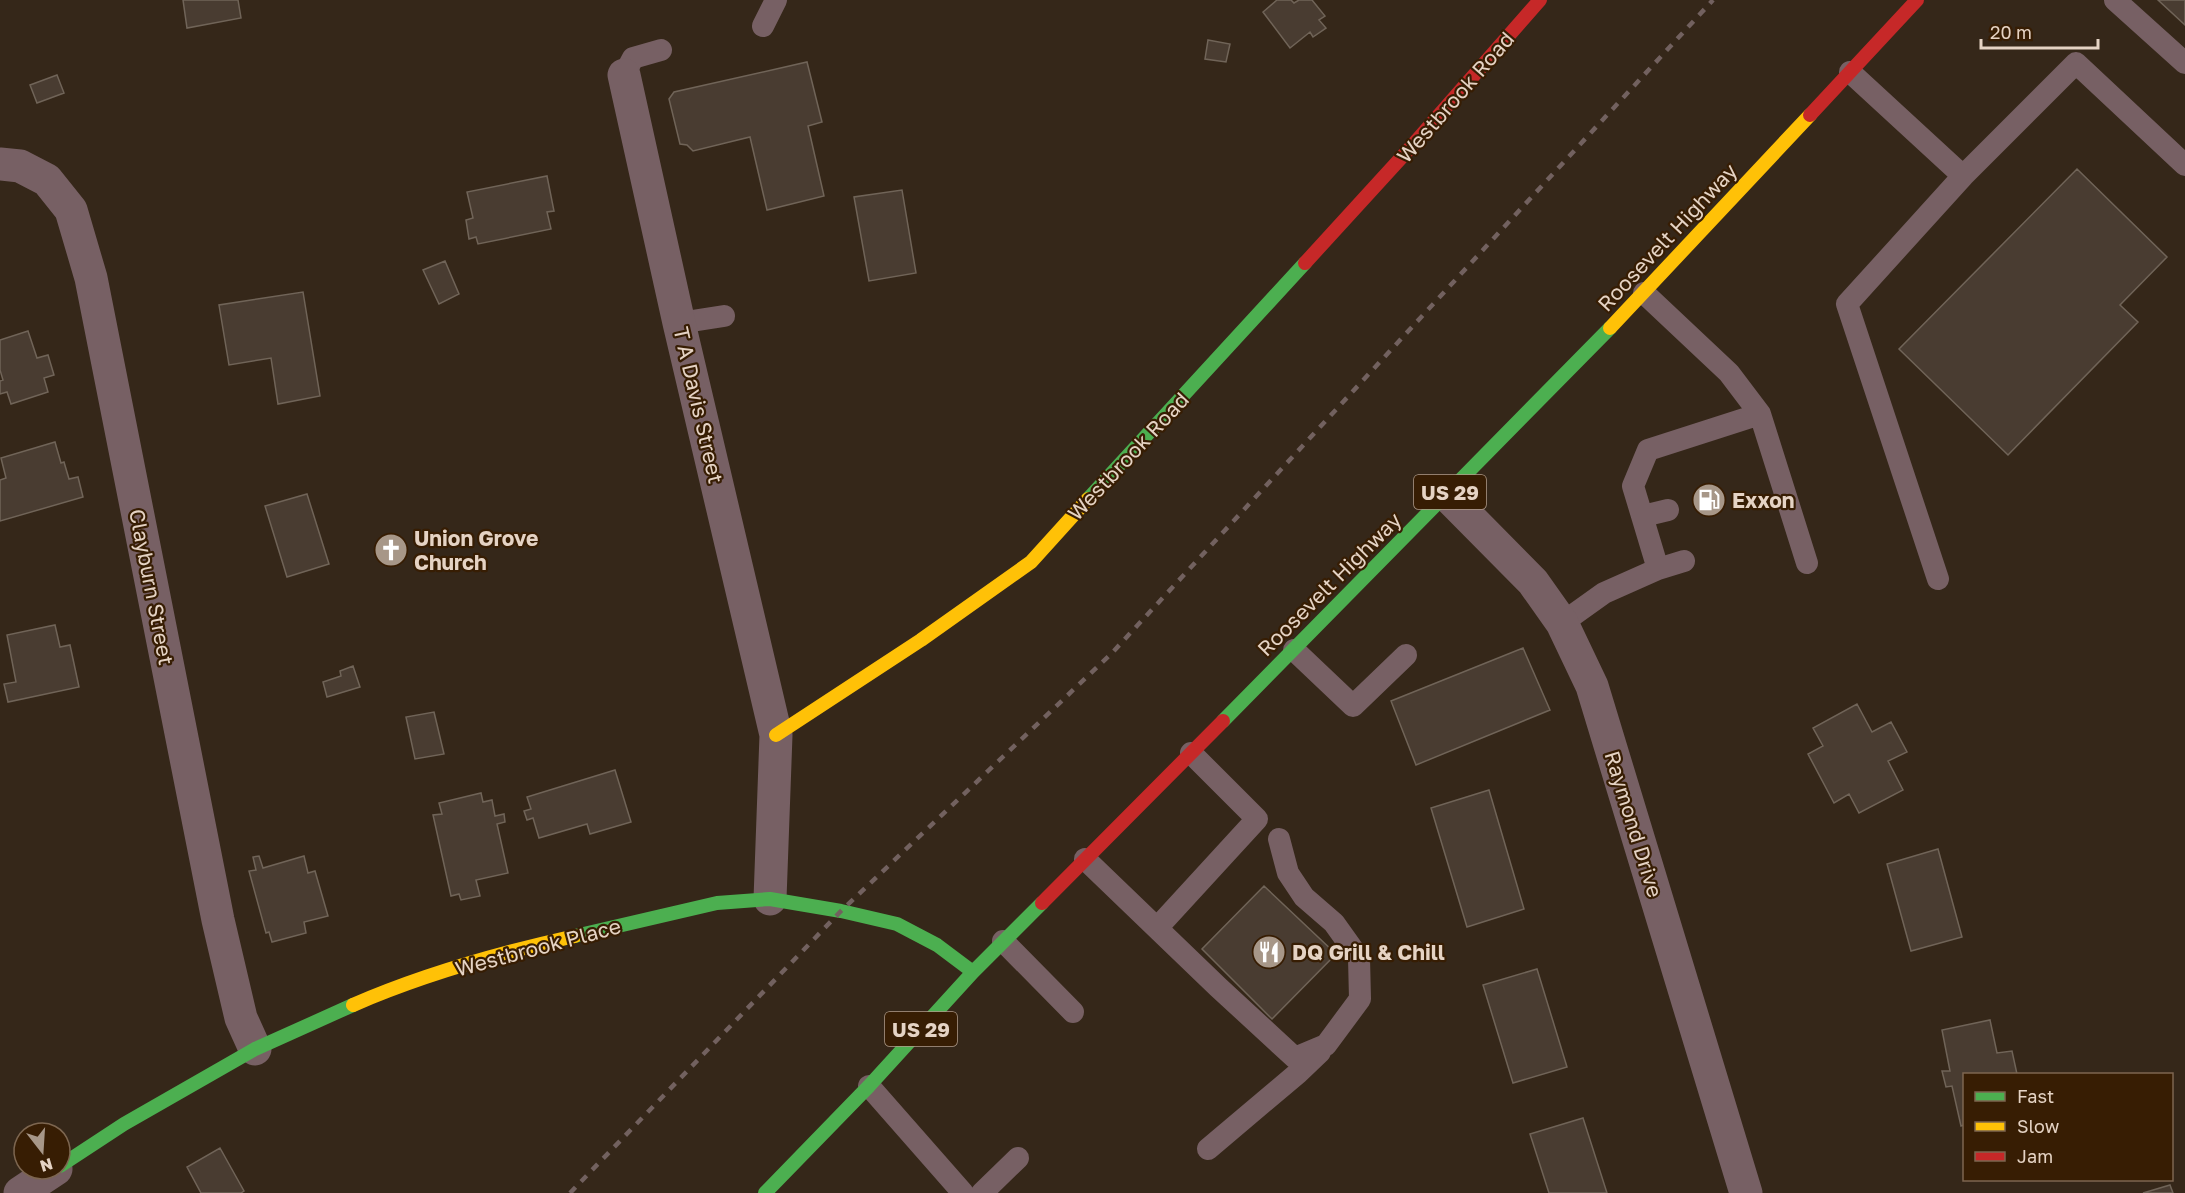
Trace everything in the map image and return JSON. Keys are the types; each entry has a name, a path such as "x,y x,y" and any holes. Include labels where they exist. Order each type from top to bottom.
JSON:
{"street":[{"name":"Westbrook Road","path":"776,735 921,640 1031,562 1411,147 1540,0"},
{"name":"Roosevelt Highway","path":"765,1193 869,1086 1003,941 1294,650 1644,293 1917,0"},
{"name":"T A Davis Street","path":"624,75 679,323 776,735"},
{"name":"Clayburn Street","path":"0,164 20,166 47,180 71,210 91,278 218,920 241,1018 255,1049"},
{"name":"Raymond Drive","path":"1447,495 1533,582 1530,593 1562,624 1592,686 1746,1193"},
{"path":"770,899 776,735"},
{"name":"Westbrook Place","path":"72,1158 124,1124 255,1049 374,996 499,953 717,903 770,899 841,911 897,924 937,945 973,972"},
{"path":"20,1193 38,1181"}],"lane":[{"path":"763,26 776,0"},
{"path":"2115,0 2185,63"},
{"path":"624,75 633,58 661,50"},
{"path":"1938,579 1847,304 1963,176 2076,63 2185,165"},
{"path":"1850,72 1963,176"},
{"path":"1644,293 1729,373 1760,414 1773,479 1789,529 1807,563"},
{"path":"679,323 724,315"},
{"path":"1658,569 1633,486 1648,450 1760,414"},
{"path":"1643,516 1668,510"},
{"path":"1562,624 1604,593 1658,569 1684,561"},
{"path":"1294,650 1353,706 1406,655"},
{"path":"1157,928 1257,819 1191,753"},
{"path":"1208,1149 1298,1073 1326,1045 1360,999 1359,958 1334,923 1304,897 1288,873 1279,839"},
{"path":"1085,859 1295,1058 1326,1045"},
{"path":"1003,941 1073,1012"},
{"path":"869,1086 963,1193"},
{"path":"982,1193 1018,1158"}],"building":[{"path":"183,0 238,0 241,18 187,28"},
{"path":"1277,0 1291,0 1294,3 1299,0 1312,0 1325,16 1319,20 1326,28 1313,37 1310,32 1290,48 1263,12"},
{"path":"2158,0 2185,0 2185,25"},
{"path":"1208,40 1230,44 1226,62 1205,59"},
{"path":"807,62 822,122 808,126 824,196 767,210 750,137 693,151 687,145 680,144 669,99 674,92"},
{"path":"57,75 64,93 37,103 30,85"},
{"path":"2077,169 2167,257 2120,305 2138,322 2008,455 1899,349"},
{"path":"547,176 554,211 547,212 551,229 478,244 476,237 469,239 466,220 473,218 467,192"},
{"path":"902,190 916,273 869,281 854,197"},
{"path":"445,261 459,294 439,304 423,270"},
{"path":"303,292 320,396 278,404 271,358 229,365 219,305"},
{"path":"28,331 37,358 48,355 54,375 44,378 48,392 11,404 7,392 0,394 0,381 3,380 0,370 0,340"},
{"path":"55,442 61,463 64,462 69,479 78,477 83,497 0,521 0,480 6,478 1,458"},
{"path":"307,494 329,564 287,577 265,506"},
{"path":"55,625 60,647 70,645 79,687 8,702 4,684 16,682 7,635"},
{"path":"1523,648 1550,710 1416,765 1391,701"},
{"path":"353,666 360,687 327,697 323,682 341,676 340,671"},
{"path":"1857,704 1872,732 1891,722 1907,752 1888,761 1903,790 1859,813 1849,794 1834,803 1808,754 1823,746 1813,728"},
{"path":"434,712 444,754 415,759 406,717"},
{"path":"615,770 631,822 590,834 587,824 539,838 533,818 527,820 524,811 531,809 527,797"},
{"path":"1489,790 1524,909 1467,927 1431,808"},
{"path":"481,793 483,802 492,800 495,816 504,814 505,822 497,824 508,873 476,880 480,896 461,900 459,894 451,896 433,815 442,814 439,803"},
{"path":"1938,849 1962,937 1911,951 1887,864"},
{"path":"259,856 263,868 304,856 308,873 315,871 328,916 304,922 306,933 272,942 269,932 266,933 249,871 256,870 253,857"},
{"name":"DQ Grill & Chill","path":"1264,886 1336,954 1272,1019 1202,949"},
{"path":"1537,969 1567,1067 1513,1083 1483,985"},
{"path":"1990,1020 1997,1053 2012,1051 2017,1073 1963,1073 1963,1125 1961,1126 1952,1086 1946,1087 1942,1071 1950,1071 1942,1030"},
{"path":"1583,1118 1607,1193 1549,1193 1530,1134"},
{"path":"220,1148 244,1191 241,1193 201,1193 187,1167"},
{"path":"2170,1185 2173,1193 2143,1193"}],"railway":[{"path":"570,1193 841,911 1112,653 1713,0"}],"traffic: fast":[{"path":"1088,499 1305,263"},
{"path":"1223,721 1610,328"},
{"path":"575,936 717,903 770,899 841,911 897,924 937,945 973,972"},
{"path":"765,1193 869,1086 973,972 1042,903"},
{"path":"72,1158 124,1124 255,1049 353,1005"}],"traffic: slow":[{"path":"1610,328 1810,115"},
{"path":"776,735 921,640 1031,562 1088,499"},
{"path":"353,1005 462,965 575,936"}],"traffic: jam":[{"path":"1305,263 1540,0"},
{"path":"1810,115 1917,0"},
{"path":"1042,903 1223,721"}],"place":[{"name":"Exxon","path":"1709,500"},
{"name":"Union Grove Church","path":"391,550"},
{"name":"DQ Grill & Chill","path":"1269,952"}]}
